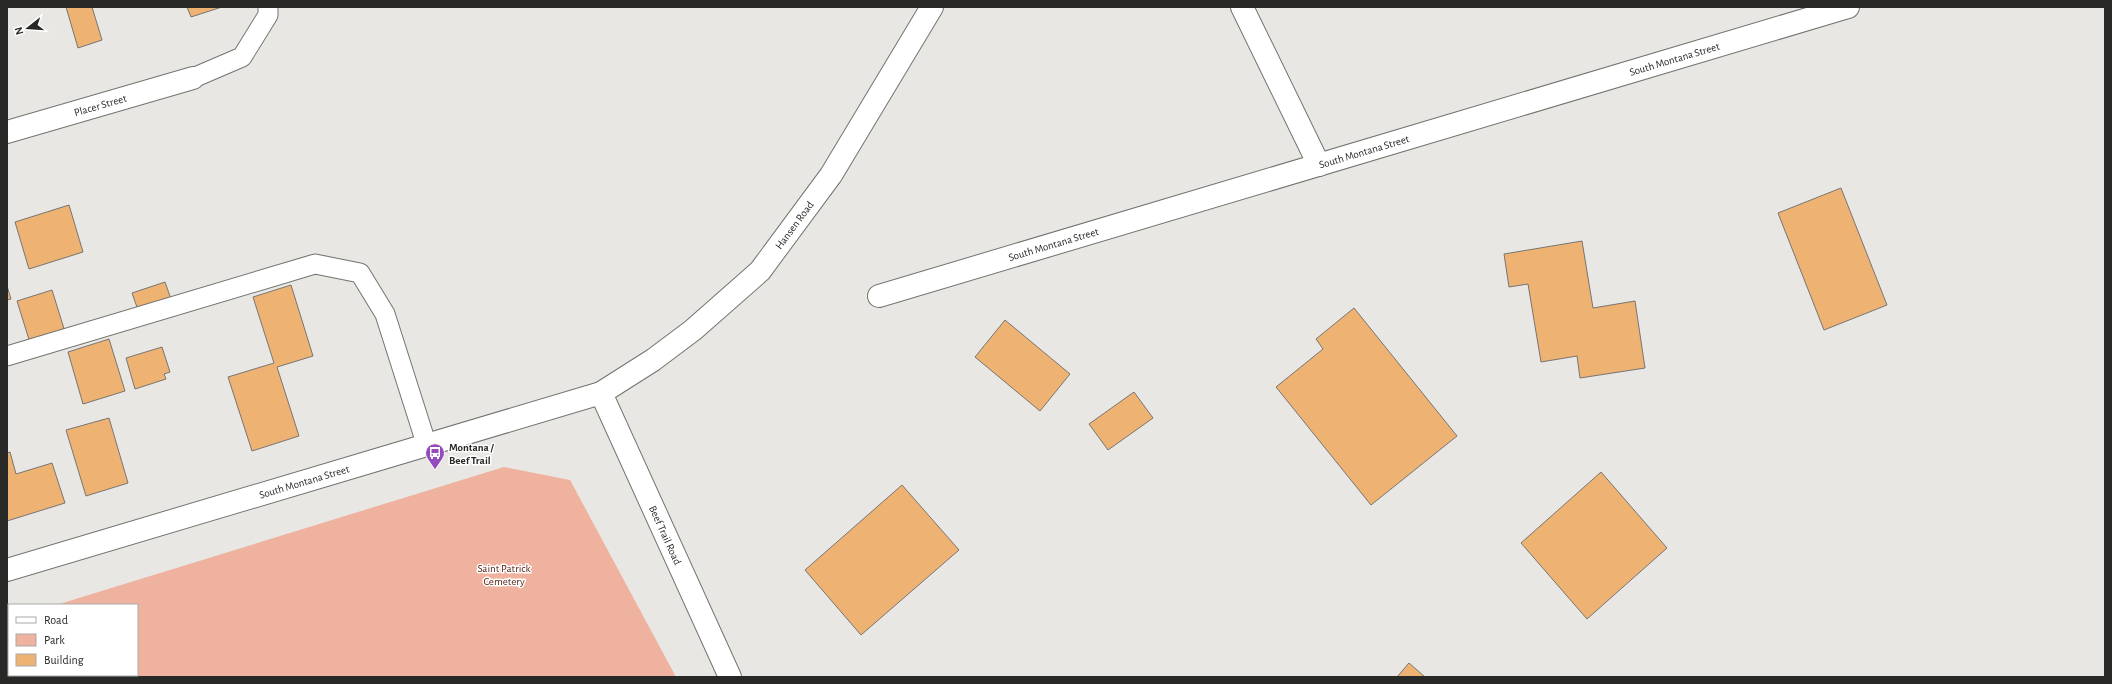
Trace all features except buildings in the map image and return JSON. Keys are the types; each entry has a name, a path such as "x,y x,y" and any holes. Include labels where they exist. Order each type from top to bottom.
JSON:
{"street":[{"name":"Hansen Road","path":"600,393 653,360 693,330 760,271 831,175 932,7"},
{"path":"1242,7 1319,165"},
{"name":"South Montana Street","path":"879,296 1848,7"},
{"name":"Placer Street","path":"7,132 193,78"},
{"name":"South Montana Street","path":"7,570 427,446 600,393"},
{"name":"Beef Trail Road","path":"600,393 730,677"}],"lane":[{"path":"193,78 242,57 268,15 268,7"},
{"path":"7,356 315,264 338,268 360,273 385,314 427,446"}],"green space":[{"name":"Saint Patrick Cemetery","path":"504,467 570,480 676,677 7,677 8,620 8,676 138,676 138,604 59,604"}],"place":[{"name":"Montana / Beef Trail","path":"435,470"}]}
